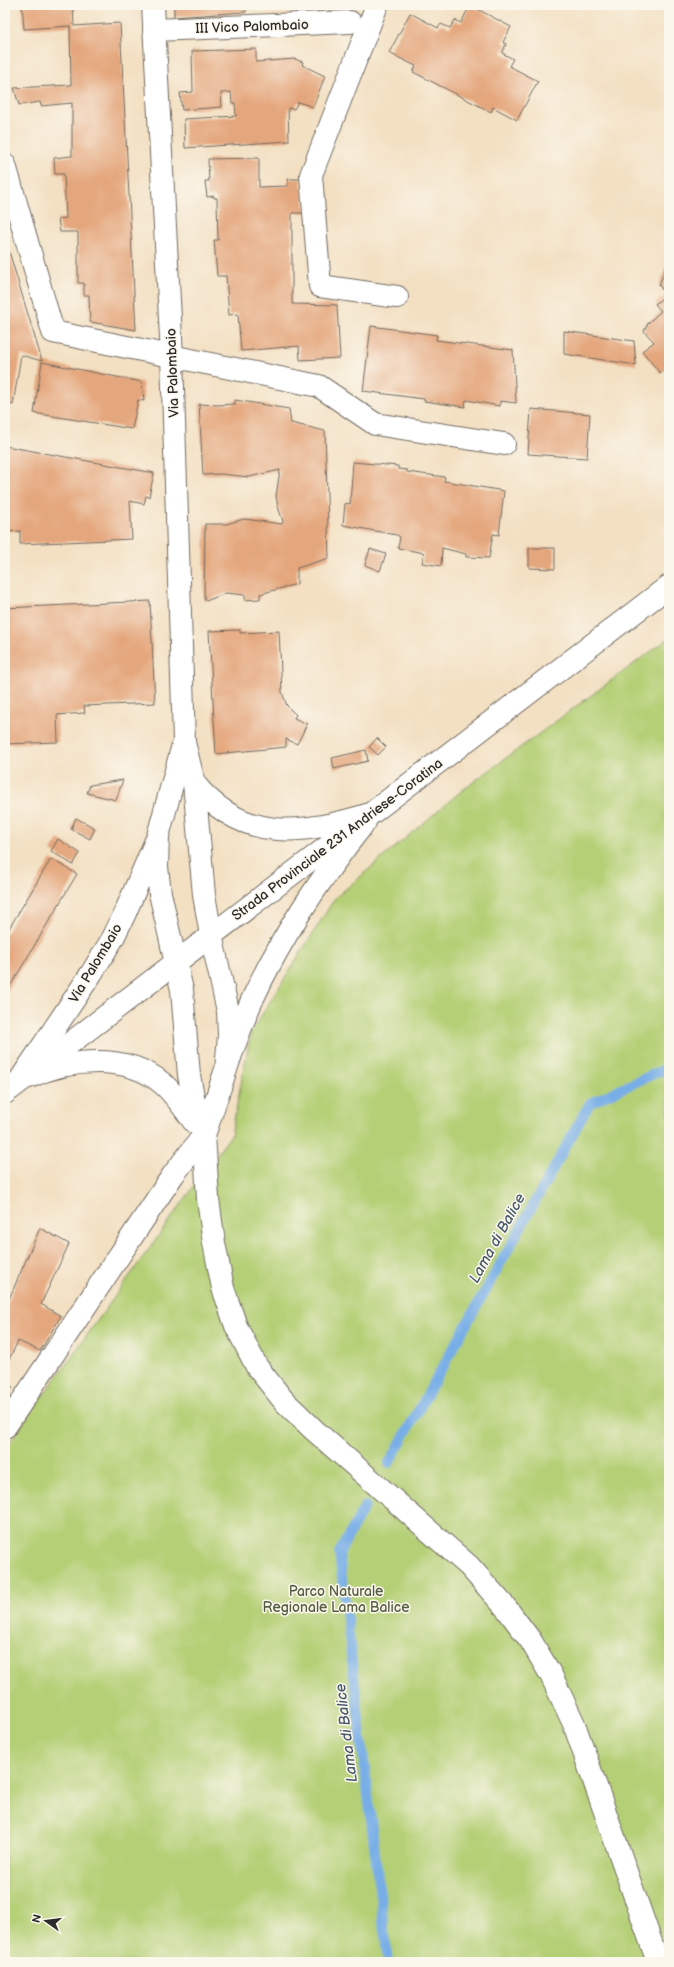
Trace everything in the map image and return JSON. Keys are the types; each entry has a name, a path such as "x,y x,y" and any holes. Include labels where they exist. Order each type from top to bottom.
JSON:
{"street":[{"name":"Via Palombaio","path":"153,5 172,356 184,742 194,783 204,894 211,935 228,1011 229,1035 226,1070"},
{"path":"377,5 311,175 320,286 397,296"},
{"name":"III Vico Palombaio","path":"154,30 350,22"},
{"path":"5,164 53,332 319,386 375,424 504,444"},
{"name":"Strada Provinciale 231 Andriese-Coratina","path":"11,1088 669,586"},
{"name":"Via Palombaio","path":"11,1088 113,938 137,888 158,836 184,742"},
{"name":"Via Palombaio","path":"194,783 206,798 225,812 251,824 270,828 290,830 317,827 348,821 373,813"},
{"path":"5,1427 173,1175 204,1136 226,1070 253,998 282,943 324,878 373,813"},
{"name":"Via Palombaio","path":"158,836 157,867 160,893 182,990 191,1092 204,1136"},
{"path":"11,1088 37,1074 66,1064 96,1062 126,1066 148,1074 161,1082 204,1136 208,1199 220,1274 229,1309 250,1355 269,1384 304,1421 469,1566 507,1609 531,1641 551,1676 574,1724 658,1962"}],"green space":[{"name":"Parco Naturale Regionale Lama Balice","path":"669,638 669,1962 5,1962 5,1449 231,1135 251,1032 335,898 460,792"}],"building":[{"path":"22,5 73,5 74,26 120,23 136,330 90,322 89,295 84,295 84,283 78,283 78,232 60,232 58,219 66,218 64,174 55,174 54,158 72,156 72,103 41,106 40,102 19,105 14,88 71,85 70,26 24,29"},
{"path":"174,5 246,5 246,12 174,17"},
{"path":"470,5 511,27 503,42 506,44 502,53 513,59 509,66 538,81 517,120 493,107 491,112 413,72 416,66 389,53 410,13 438,28 441,24 450,28 455,20 461,23"},
{"path":"256,49 256,62 295,59 303,62 302,65 325,76 313,107 298,102 294,109 288,108 289,141 185,148 184,119 236,116 235,103 232,103 231,92 221,93 222,107 182,110 180,93 193,92 192,51"},
{"path":"259,158 259,187 288,186 288,179 301,179 306,213 292,213 292,304 337,305 340,358 300,360 299,346 241,351 238,314 229,315 226,276 217,276 214,240 218,240 217,198 214,198 214,196 207,197 205,181 209,181 208,159"},
{"path":"5,238 42,361 21,355 13,405 5,404"},
{"path":"669,259 669,366 660,373 642,351 654,342 644,331 648,323 661,311 655,304 666,295 659,285"},
{"path":"371,326 437,335 436,340 513,350 516,403 500,401 500,406 466,400 465,407 424,401 424,399 363,391"},
{"path":"564,331 634,341 636,365 564,354"},
{"path":"42,362 142,382 144,401 138,400 132,429 34,413"},
{"path":"235,400 289,409 291,423 325,431 329,558 297,568 297,584 260,594 260,599 245,600 245,595 226,593 206,601 204,598 205,524 226,524 244,519 282,524 283,521 276,496 280,470 249,477 221,474 203,475 199,404 235,404"},
{"path":"531,409 590,414 587,458 528,454"},
{"path":"5,446 154,473 149,497 146,496 144,504 130,501 132,539 20,544 20,531 5,532"},
{"path":"353,462 398,466 398,469 407,470 407,472 445,477 444,481 504,491 499,535 493,534 489,558 466,557 466,554 442,548 441,566 422,563 424,553 398,548 400,537 397,535 343,525 345,503 350,504"},
{"path":"529,548 555,548 555,569 529,568"},
{"path":"370,549 386,554 380,571 365,565"},
{"path":"150,601 155,703 84,706 85,713 57,715 58,742 5,744 5,608"},
{"path":"240,630 240,633 279,631 282,692 287,706 296,715 294,718 307,724 297,744 286,739 286,747 216,754 209,631"},
{"path":"377,738 386,747 378,755 369,747"},
{"path":"366,750 368,761 334,769 332,758"},
{"path":"123,780 116,800 87,793 90,785"},
{"path":"76,818 95,828 90,839 71,829"},
{"path":"58,839 80,853 73,865 51,851"},
{"path":"51,859 77,874 5,995 5,935"},
{"path":"40,1228 69,1244 41,1304 61,1316 40,1351 18,1341 5,1368 5,1308"},
{"path":"5,1381 13,1387 5,1399"}],"waterway":[{"name":"Lama di Balice","path":"389,1463 590,1103 669,1067"},
{"name":"Lama di Balice","path":"365,1506 339,1553 388,1962"}]}
